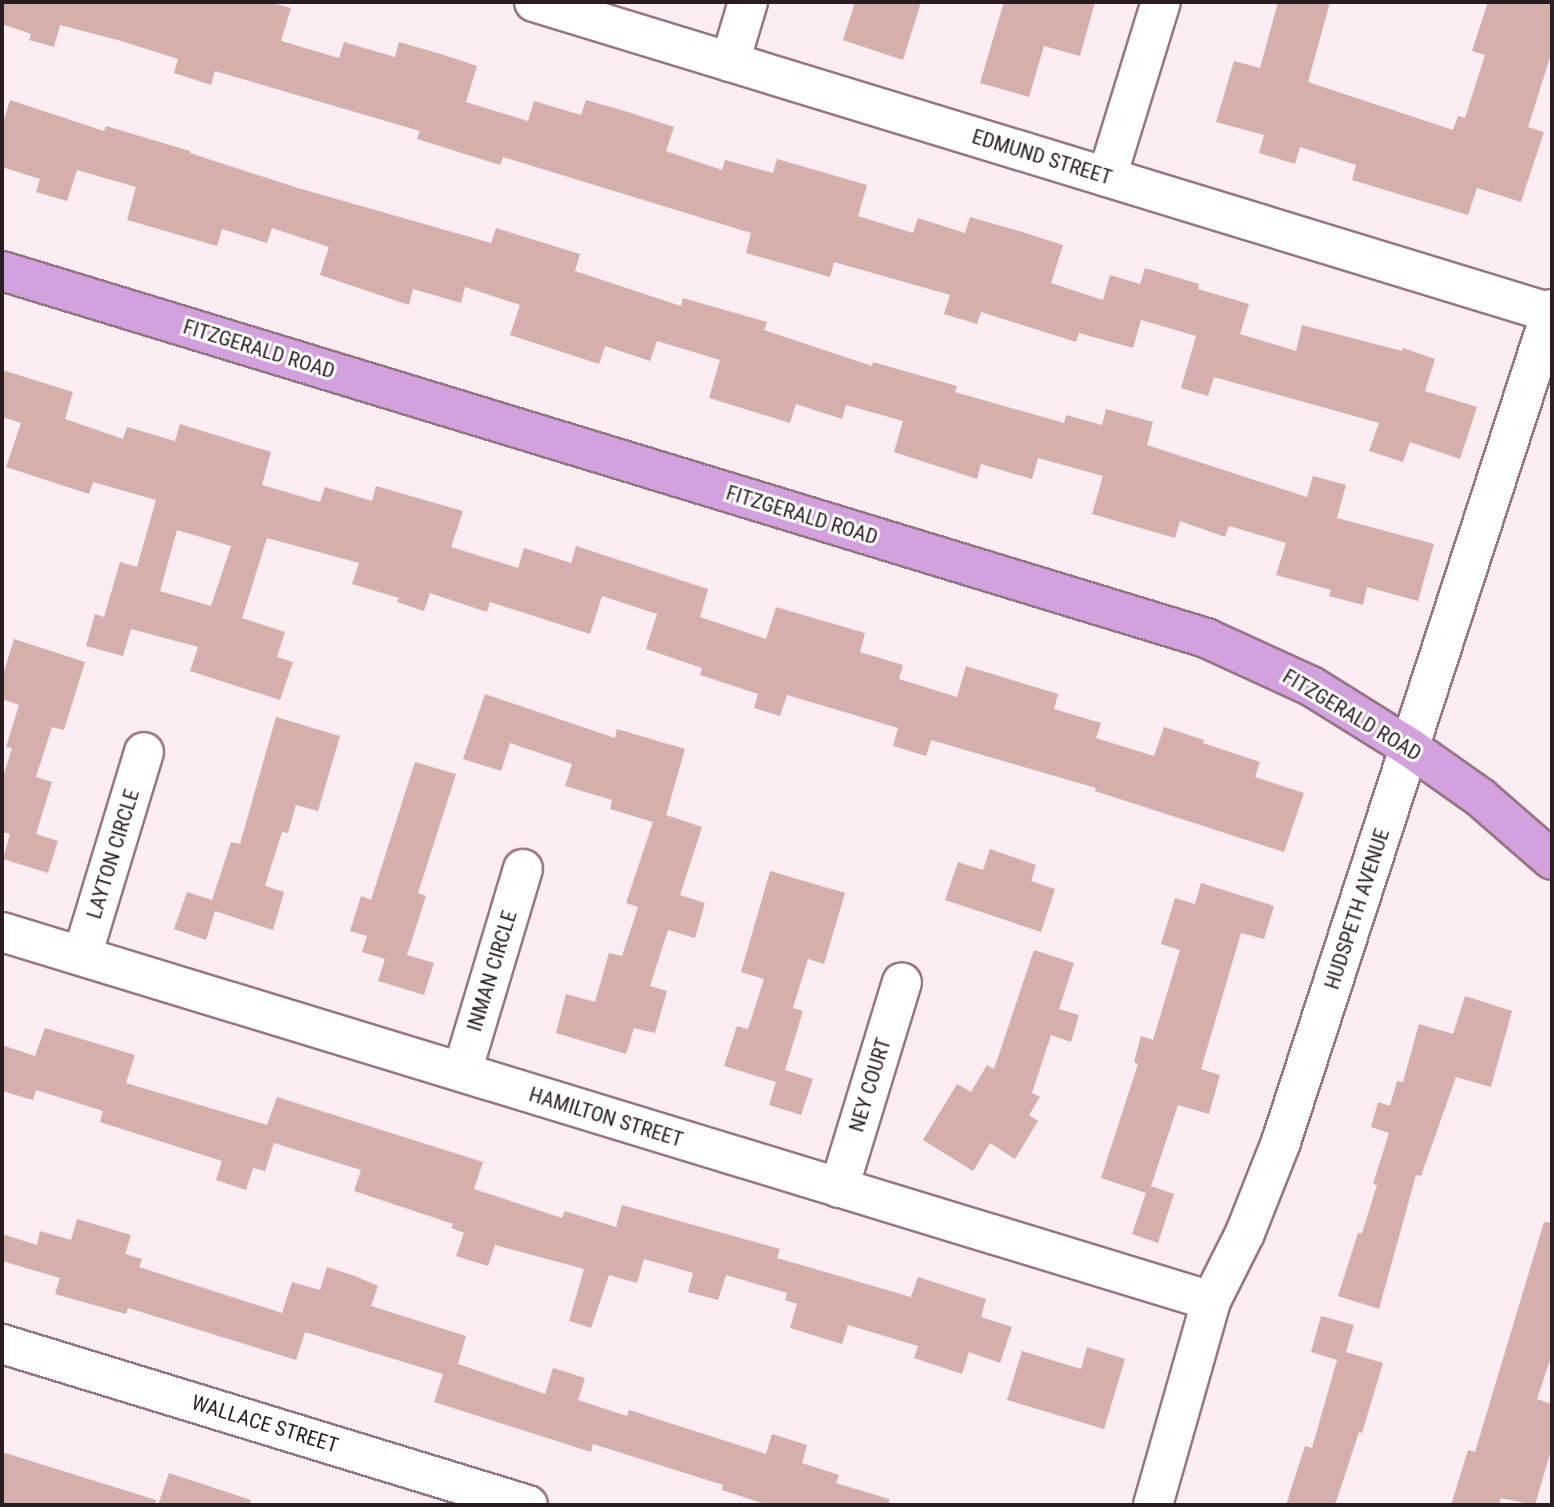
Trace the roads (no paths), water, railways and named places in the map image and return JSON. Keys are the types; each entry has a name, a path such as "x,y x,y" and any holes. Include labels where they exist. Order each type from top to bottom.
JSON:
{"main road":[{"name":"FITZGERALD ROAD","path":"2,271 1206,638 1311,686 1409,747 1481,799 1552,860"}],"street":[{"name":"EDMUND STREET","path":"534,2 1552,311"},
{"path":"730,62 748,2"},
{"path":"1107,177 1161,2"},
{"name":"HUDSPETH AVENUE","path":"1153,1505 1211,1301 1245,1233 1282,1142 1552,311"},
{"name":"LAYTON CIRCLE","path":"82,956 144,752"},
{"name":"INMAN CIRCLE","path":"461,1072 523,869"},
{"name":"HAMILTON STREET","path":"2,932 1211,1301"},
{"name":"NEY COURT","path":"839,1188 901,982"},
{"name":"WALLACE STREET","path":"2,1344 528,1505"}]}
